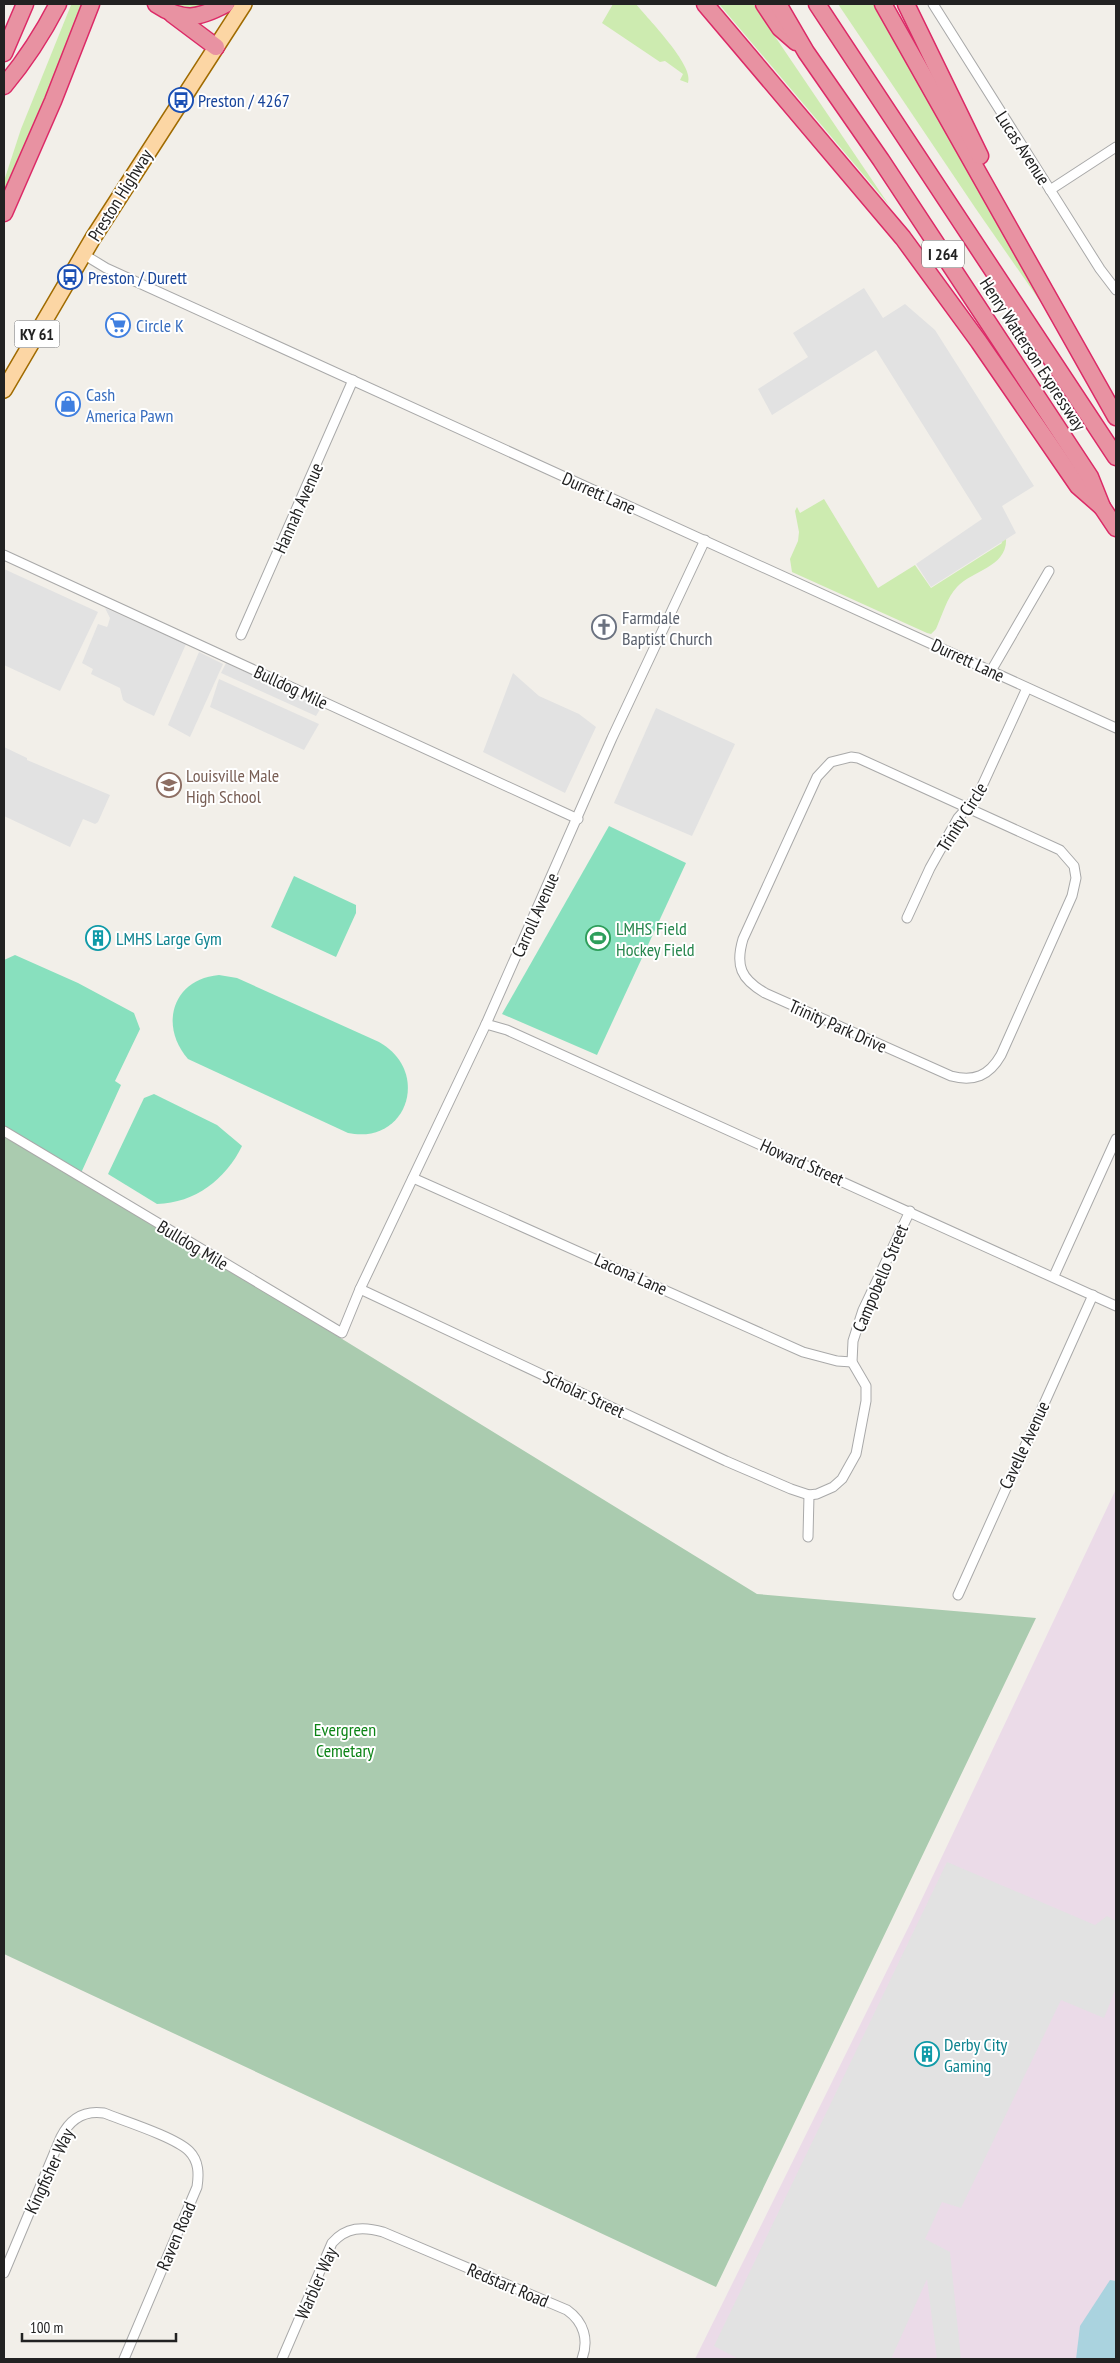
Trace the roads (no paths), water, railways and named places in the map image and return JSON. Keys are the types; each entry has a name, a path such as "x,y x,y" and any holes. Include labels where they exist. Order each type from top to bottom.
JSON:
{"highway":[{"path":"4,53 25,4"},
{"path":"4,86 23,62 48,24 58,4"},
{"path":"4,213 53,101 91,4"},
{"path":"156,4 216,47"},
{"path":"172,14 200,16 226,4"},
{"path":"705,4 903,238 979,342 1078,486 1102,507"},
{"path":"764,4 780,28 806,52"},
{"name":"Henry Watterson Expressway","path":"778,4 806,52 881,160 1090,477 1102,507 1116,528"},
{"name":"Henry Watterson Expressway","path":"817,4 1116,457"},
{"path":"883,4 1116,417"},
{"path":"906,4 981,158 986,188"}],"main road":[{"name":"Preston Highway","path":"4,390 83,254 244,4"}],"street":[{"name":"Lucas Avenue","path":"933,4 1100,269 1116,290"},
{"path":"1050,190 1116,147"},
{"name":"Durrett Lane","path":"83,254 106,268 1116,728"},
{"name":"Hannah Avenue","path":"241,635 353,380"},
{"name":"Carroll Avenue","path":"360,1289 486,1024 578,819 612,738 705,540"},
{"name":"Bulldog Mile","path":"4,555 578,819"},
{"path":"991,671 1049,571"},
{"name":"Trinity Circle","path":"907,918 930,868 958,818 978,797 1028,688"},
{"name":"Trinity Park Drive","path":"843,758 858,758 968,807 1060,850 1070,859 1076,878 1072,896 1000,1055 995,1065 987,1073 973,1079 951,1076 766,994 748,982 740,964 739,951 804,802 817,777 826,766 843,758"},
{"name":"Howard Street","path":"486,1024 507,1030 635,1086 1116,1306"},
{"name":"Bulldog Mile","path":"4,1130 342,1334 360,1289"},
{"path":"1054,1276 1116,1139"},
{"name":"Lacona Lane","path":"413,1178 803,1352 837,1361 852,1362"},
{"name":"Campobello Street","path":"852,1362 854,1342 863,1310 910,1211"},
{"name":"Scholar Street","path":"360,1289 726,1462 809,1495"},
{"name":"Cavelle Avenue","path":"958,1595 1093,1295"},
{"path":"808,1537 809,1495 825,1491 842,1479 856,1454 864,1410 866,1386 852,1362"},
{"name":"Kingfisher Way","path":"4,2273 61,2136 69,2124 83,2114 104,2112 151,2132"},
{"name":"Raven Road","path":"124,2359 198,2179 197,2163 189,2151 178,2143 151,2132"},
{"name":"Warbler Way","path":"282,2359 325,2259 337,2237 349,2230 364,2228 396,2238"},
{"name":"Redstart Road","path":"396,2238 567,2310 579,2321 584,2332 586,2344 582,2359"}],"water":[{"path":"1110,2280 1116,2281 1116,2359 1076,2359 1080,2326"}],"place":[{"name":"Preston / 4267","path":"181,100"},
{"name":"Preston / Durett","path":"70,277"},
{"name":"Circle K","path":"118,325"},
{"name":"Cash America Pawn","path":"68,404"},
{"name":"Farmdale Baptist Church","path":"604,627"},
{"name":"Louisville Male High School","path":"169,785"},
{"name":"LMHS Large Gym","path":"98,938"},
{"name":"LMHS Field Hockey Field","path":"598,938"},
{"name":"Derby City Gaming","path":"927,2054"}],"park label":[{"name":"Evergreen Cemetary","path":"345,1739"}]}
